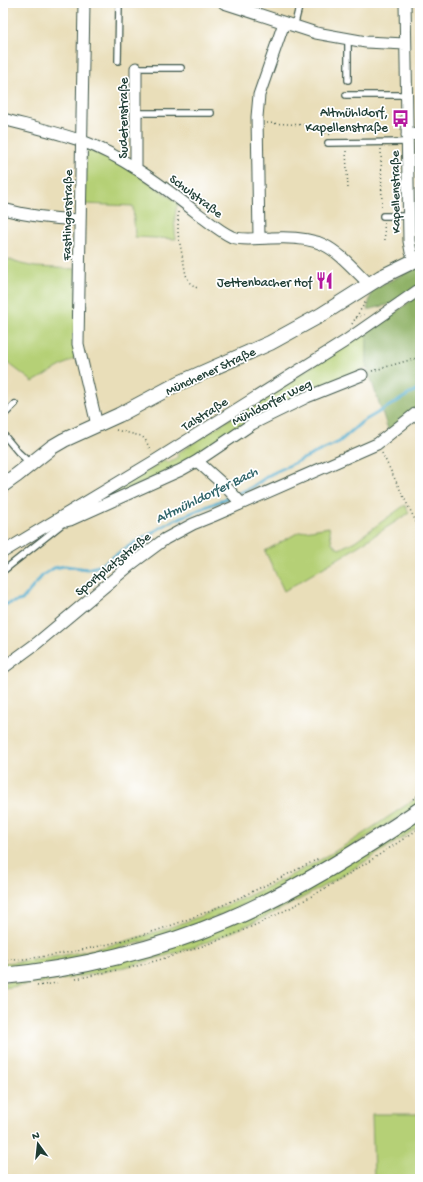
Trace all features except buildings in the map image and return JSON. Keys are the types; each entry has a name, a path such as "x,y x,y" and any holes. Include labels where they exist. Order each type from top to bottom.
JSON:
{"main road":[{"path":"3,976 62,968 130,952 170,941 228,920 321,873 417,804"}],"street":[{"name":"Fastlingerstraße","path":"84,3 78,344 97,425"},
{"path":"224,3 316,33 348,40 405,44"},
{"name":"Kapellenstraße","path":"405,3 409,241 412,252 418,258"},
{"path":"259,238 259,95 289,25"},
{"name":"Sudetenstraße","path":"136,68 136,169"},
{"name":"Schulstraße","path":"3,119 82,141 100,149 136,169 182,201 216,228 229,235 239,238 291,237 314,240 326,245 337,252 369,284"},
{"path":"407,139 420,134"},
{"path":"3,209 52,219 80,220"},
{"name":"Münchener Straße","path":"3,485 52,447 119,415 179,383 287,334 321,315 369,284 418,258"},
{"name":"Talstraße","path":"3,552 64,519 344,342 419,291"},
{"name":"Mühldorfer Weg","path":"64,519 75,518 161,480 197,461 252,424 297,402 362,375"},
{"name":"Sportplatzstraße","path":"3,668 37,643 134,562 165,539 240,502 377,444 420,410"},
{"path":"197,461 240,502"}],"lane":[{"path":"118,61 119,3"},
{"path":"289,25 300,3"},
{"path":"348,40 348,80"},
{"path":"136,68 181,68"},
{"path":"346,94 406,95"},
{"path":"136,113 211,113"},
{"path":"328,143 381,143 407,139"},
{"path":"383,216 408,216"},
{"path":"3,416 15,404"},
{"path":"3,434 18,452 31,464"},
{"path":"3,571 64,519"}],"path":[{"path":"258,123 307,125 333,136 338,143"},
{"path":"346,143 348,189"},
{"path":"381,143 381,191 385,241"},
{"path":"182,201 178,211 178,234 186,275 190,283 196,288"},
{"path":"344,342 355,318 367,300 370,291 369,284"},
{"path":"362,375 420,357"},
{"path":"127,432 141,436 145,439 156,460"},
{"path":"377,444 420,530"},
{"path":"417,804 420,794"},
{"path":"3,961 28,959 61,953 110,943 148,933 190,919 228,903 320,858"}],"green space":[{"path":"90,149 133,171 178,203 175,221 176,239 135,237 133,206 84,204 86,151"},
{"path":"3,257 21,264 35,267 77,269 77,357 33,382 3,359"},
{"path":"420,266 420,283 395,303 367,310 372,290"},
{"path":"415,298 420,301 420,406 389,432 367,368 367,332"},
{"path":"367,332 367,368 288,401 197,457 76,514 165,460 167,463 178,457 177,454 249,406"},
{"path":"405,505 409,513 349,552 284,591 265,551 299,532 329,527 332,543 339,549 355,541"},
{"path":"420,796 420,804 301,878 224,914 163,936 106,952 64,961 3,970 3,963 85,951 166,929 205,914 281,880 331,854"},
{"path":"420,818 420,826 338,878 274,913 222,936 130,966 67,979 3,988 3,983 155,952"},
{"path":"372,1114 420,1114 420,1179 374,1179"}],"waterway":[{"name":"Altmühldorfer Bach","path":"237,494 252,487 271,474 339,442 362,422 420,388"},
{"name":"Altmühldorfer Bach","path":"3,605 22,600 43,575 54,568 65,566 87,569 99,566 172,521 232,496"}],"place":[{"name":"Altmühldorf, Kapellenstraße","path":"401,118"},
{"name":"Jettenbacher Hof","path":"325,281"}]}
